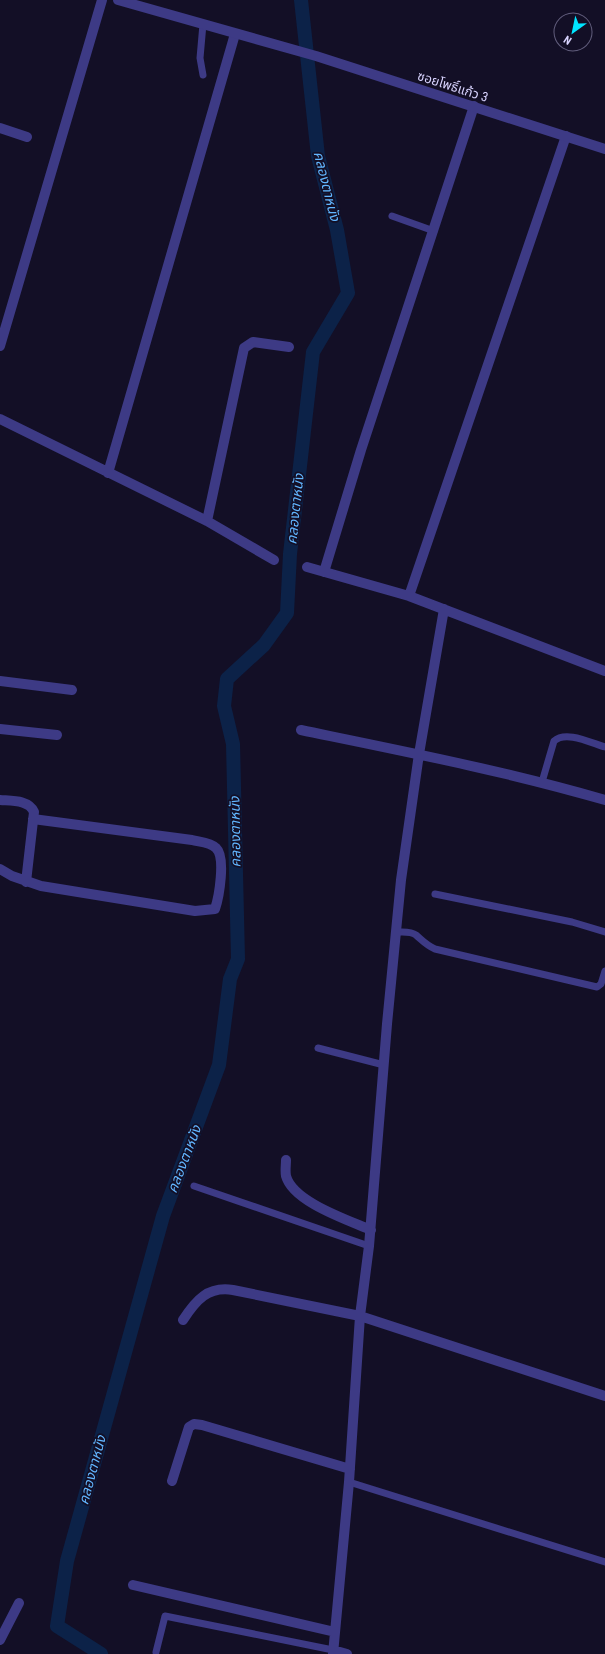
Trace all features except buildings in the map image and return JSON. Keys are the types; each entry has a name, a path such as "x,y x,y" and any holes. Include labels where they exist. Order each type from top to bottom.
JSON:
{"street":[{"path":"0,346 102,0"},
{"name":"ซอยโพธิ์แก้ว 3","path":"118,0 144,4 235,34 316,56 474,106 605,150"},
{"path":"108,473 235,34"},
{"path":"324,572 361,450 474,106"},
{"path":"0,128 27,137"},
{"path":"409,596 566,136"},
{"path":"208,521 244,348 253,342 289,348"},
{"path":"0,419 208,521 274,560"},
{"path":"307,567 409,596 605,671"},
{"path":"347,1654 333,1652 349,1482 360,1316 371,1230 401,880 419,754 444,609"},
{"path":"0,681 72,690"},
{"path":"0,729 57,735"},
{"path":"301,730 419,754 542,782 605,800"},
{"path":"0,800 28,804 34,812 26,882"},
{"path":"0,869 26,882 195,911 215,909 218,901 221,863 219,852 215,846 192,840 33,819"},
{"path":"286,1160 286,1177 293,1188 307,1200 324,1210 371,1230"},
{"path":"183,1320 192,1306 202,1297 209,1292 220,1288 360,1316 605,1396"},
{"path":"172,1481 189,1426 194,1424 202,1425 350,1469"},
{"path":"133,1585 335,1632"},
{"path":"0,1640 19,1603"}],"lane":[{"path":"203,75 200,58 204,24"},
{"path":"392,216 434,231"},
{"path":"542,782 554,741 558,737 565,736 605,747"},
{"path":"435,894 572,922 605,932"},
{"path":"397,932 411,932 424,944 435,949 597,987 602,984 605,971"},
{"path":"318,1048 384,1065"},
{"path":"194,1186 369,1246"},
{"path":"349,1482 605,1562"},
{"path":"156,1652 165,1616 333,1652"}],"waterway":[{"name":"คลองตาหนัง","path":"101,1654 57,1626 67,1561 163,1216 219,1065 230,979 238,959 233,744 224,706 227,679 264,645 287,613 290,554 313,352 348,293 337,230 318,156 301,0"}]}
